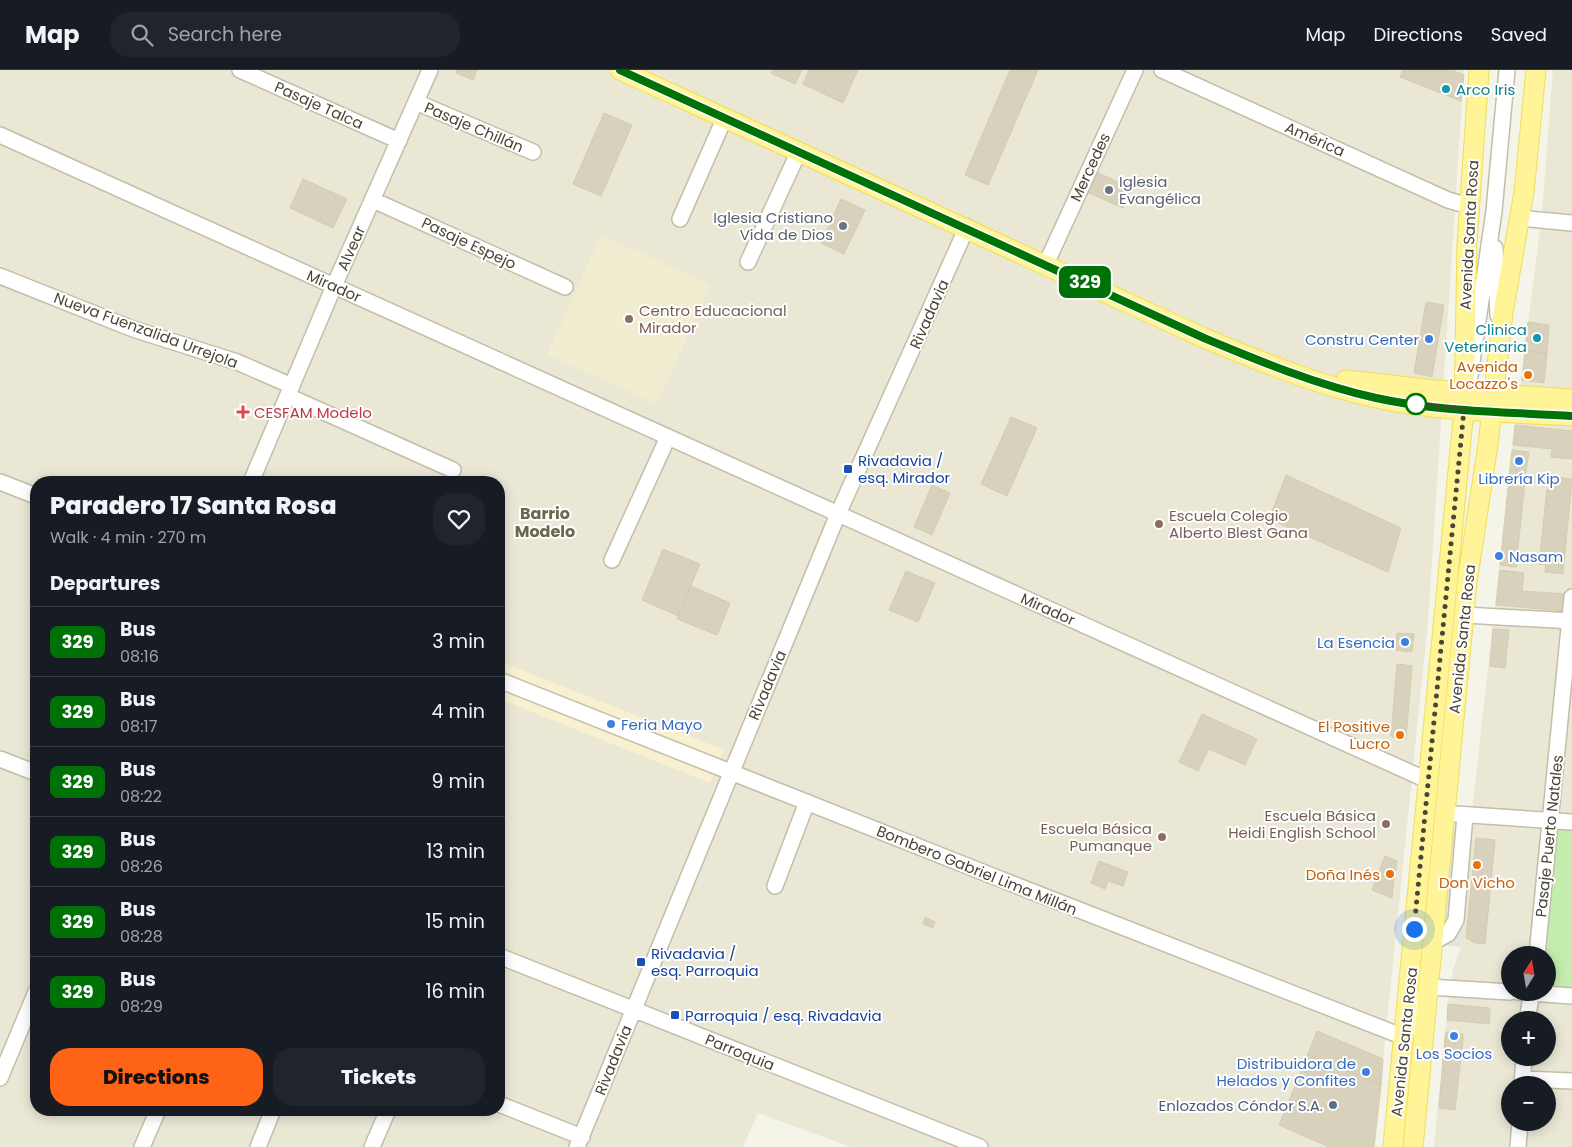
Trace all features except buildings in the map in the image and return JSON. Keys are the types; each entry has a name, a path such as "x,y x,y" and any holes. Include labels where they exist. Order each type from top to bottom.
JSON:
{"main road":[{"path":"620,70 641,74 725,117 1212,341 1302,375 1464,401 1572,400"},
{"name":"Avenida Santa Rosa","path":"1393,1147 1464,401 1469,206 1479,70"},
{"name":"Avenida Santa Rosa","path":"1413,1147 1471,552 1500,335 1520,218 1536,70"}],"street":[{"name":"Pasaje Talca","path":"240,70 399,141"},
{"name":"Alvear","path":"255,476 334,286 430,70"},
{"name":"Mercedes","path":"1046,264 1135,70"},
{"name":"América","path":"1162,70 1448,200 1469,206"},
{"path":"1464,401 1473,364 1479,306 1494,211 1507,70"},
{"name":"Pasaje Chillán","path":"416,102 532,152"},
{"path":"680,219 725,117"},
{"name":"Mirador","path":"0,135 1428,780"},
{"path":"748,262 799,151"},
{"name":"Pasaje Espejo","path":"373,200 565,287"},
{"path":"1494,211 1500,335"},
{"path":"1520,218 1572,223"},
{"name":"Rivadavia","path":"579,1142 838,514 967,227"},
{"name":"Nueva Fuenzalida Urrejola","path":"0,276 132,329 237,362 290,391 453,470"},
{"path":"612,560 668,437"},
{"path":"0,482 30,494"},
{"name":"Pasaje Puerto Natales","path":"1538,946 1550,821 1566,719 1572,598"},
{"path":"1465,615 1571,621"},
{"name":"Bombero Gabriel Lima Millán","path":"505,682 1404,1037"},
{"path":"0,759 30,771"},
{"path":"775,886 807,802"},
{"path":"1445,813 1572,822"},
{"path":"1434,942 1448,934 1456,920 1465,815"},
{"name":"Parroquia","path":"505,958 980,1147"},
{"path":"1404,1037 1429,986 1501,991"},
{"path":"1556,995 1572,996"},
{"path":"0,1078 30,1006"},
{"path":"1556,1081 1572,1081"},
{"path":"505,1107 579,1142"},
{"path":"142,1147 155,1116"},
{"path":"258,1147 271,1116"},
{"path":"372,1147 385,1116"},
{"path":"1518,1147 1519,1131"}],"shaded area":[{"path":"0,70 1464,70 1428,621 1374,1147 851,1147 758,1113 743,1147 0,1147"},
{"path":"1553,70 1572,70 1572,1147 1434,1147 1448,1004 1453,970 1461,947 1470,831 1512,450 1542,213"},
{"name":"Centro Educacional Mirador","path":"601,235 711,284 657,404 547,355"},
{"name":"Feria Mayo","path":"505,663 724,750 710,783 505,701"},
{"path":"1447,829 1470,831 1461,947 1438,945"}],"green space":[{"path":"1572,823 1572,988 1556,987 1556,946 1543,946 1554,827"}],"bus line":[{"name":"329","path":"620,70 967,227 1204,338 1256,359 1339,388 1377,398 1447,407 1572,416"}],"place":[{"name":"Arco Iris","path":"1446,89"},
{"name":"Iglesia Evangélica","path":"1109,190"},
{"name":"Iglesia Cristiano Vida de Dios","path":"843,226"},
{"name":"Centro Educacional Mirador","path":"629,319"},
{"name":"Clinica Veterinaria","path":"1537,338"},
{"name":"Constru Center","path":"1429,339"},
{"name":"Avenida Locazzo's","path":"1528,375"},
{"name":"CESFAM Modelo","path":"243,412"},
{"name":"Librería Kip","path":"1519,461"},
{"name":"Rivadavia / esq. Mirador","path":"848,469"},
{"name":"Escuela Colegio Alberto Blest Gana","path":"1159,524"},
{"name":"Nasam","path":"1499,556"},
{"name":"La Esencia","path":"1405,642"},
{"name":"Feria Mayo","path":"611,724"},
{"name":"El Positive Lucro","path":"1400,735"},
{"name":"Escuela Básica Heidi English School","path":"1386,824"},
{"name":"Escuela Básica Pumanque","path":"1162,837"},
{"name":"Don Vicho","path":"1477,865"},
{"name":"Doña Inés","path":"1390,874"},
{"name":"Rivadavia / esq. Parroquia","path":"641,962"},
{"name":"Parroquia / esq. Rivadavia","path":"675,1015"},
{"name":"Los Socios","path":"1454,1036"},
{"name":"Distribuidora de Helados y Confites","path":"1366,1072"},
{"name":"Enlozados Cóndor S.A.","path":"1333,1105"}],"district":[{"name":"Barrio Modelo","path":"545,522"}],"route":[{"path":"1414,929 1464,409 1416,404"}]}
